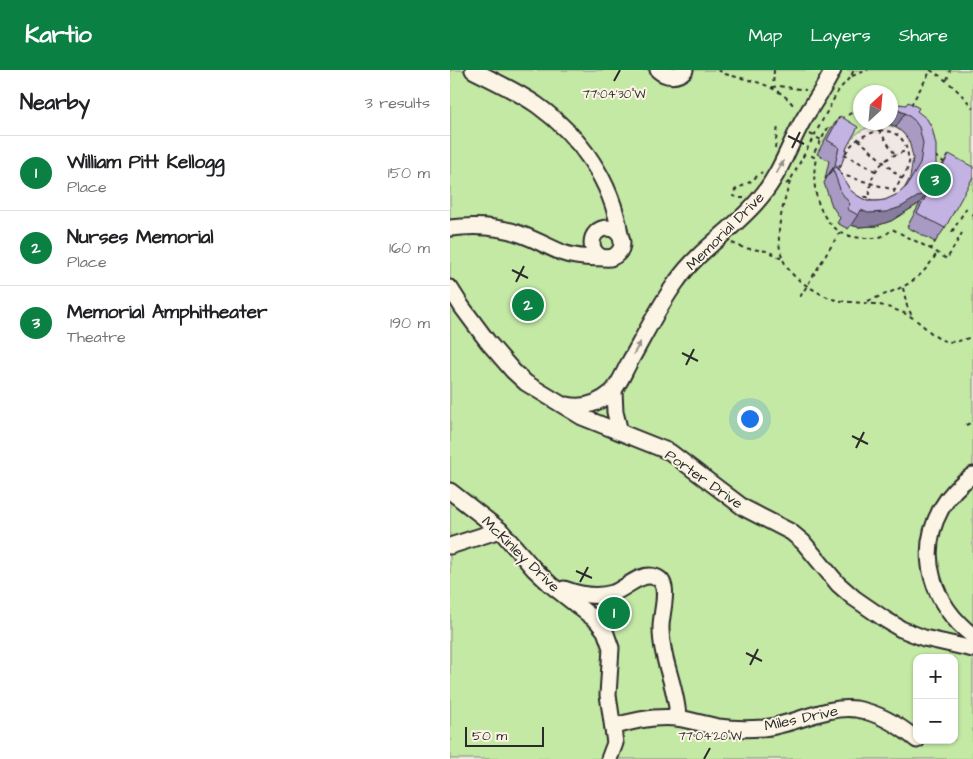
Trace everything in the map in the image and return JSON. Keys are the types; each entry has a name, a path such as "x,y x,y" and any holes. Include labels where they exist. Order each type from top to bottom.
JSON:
{"lane":[{"path":"450,228 486,227 500,229 518,233 572,255 596,258 610,258 614,256 622,249 623,244 613,201 603,180 586,153 574,139 536,105 473,70"},
{"path":"658,70 664,75 670,76 676,76 685,70"},
{"name":"Memorial Drive","path":"614,391 662,304 678,280 692,262 733,228 760,198 773,179 803,121 833,70"},
{"path":"610,258 596,253 592,244 593,237 599,230 606,227 614,229 620,234"},
{"name":"Porter Drive","path":"450,288 488,342 526,383 582,417 675,455 732,500 791,532 803,542 838,584 854,598 886,620 924,638 973,649"},
{"path":"562,404 575,407 588,406 614,391 614,408 620,432"},
{"path":"973,475 949,496 938,516 930,538 928,560 933,583 942,601 964,629 973,636"},
{"name":"McKinley Drive","path":"450,491 500,530 551,585 597,620 605,631 611,648 608,696 614,743 609,759"},
{"path":"450,546 500,530"},
{"path":"551,585 578,594 593,595 614,592 650,576 660,579 664,584 665,590 660,620 663,655 677,702 678,718"},
{"name":"Miles Drive","path":"613,727 636,719 678,718 720,727 764,728 782,725 830,711 854,709 884,718 913,736"}],"path":[{"path":"718,70 725,74 774,87 811,90"},
{"path":"774,70 774,87 794,106"},
{"path":"851,76 868,70"},
{"path":"908,110 930,70 947,81 973,108"},
{"path":"947,81 950,70"},
{"path":"853,112 843,117 832,128 829,126 812,156 816,158 814,182 816,195 824,216 840,232 862,238 876,238 886,235 892,229 947,259 962,233"},
{"path":"879,130 894,154"},
{"path":"879,130 889,131 898,134 908,151 910,162 894,190 892,204 884,210 865,213 851,208 842,196 839,174 845,155 858,139 879,130"},
{"path":"810,134 829,145"},
{"path":"858,139 902,179"},
{"path":"933,148 935,157 950,166"},
{"path":"872,204 870,183 875,171 894,154 908,151"},
{"path":"840,152 875,171"},
{"path":"740,198 733,196 735,190 767,171"},
{"path":"839,174 894,190"},
{"path":"790,182 779,222 778,240 783,258 793,276 818,294 834,299 866,302 891,308 912,317 934,337 942,341 959,340 973,336"},
{"path":"842,196 870,197"},
{"path":"952,232 967,206"},
{"path":"800,298 840,232"},
{"path":"931,249 939,235"},
{"path":"730,242 744,248 767,251 783,258"},
{"path":"866,302 903,288 918,278 930,265 937,253"},
{"path":"903,288 907,306 912,317"},
{"path":"966,425 973,422"}],"green space":[{"path":"450,70 973,70 973,759 450,759","holes":["853,85 898,85 898,130 903,133 911,146 913,163 908,183 897,200 848,210 835,166 847,144 863,130 853,130"]}],"building":[{"path":"908,102 919,108 917,111 927,119 932,128 936,145 936,180 949,154 973,167 973,177 945,228 917,213 930,189 901,207 886,212 868,213 861,210 858,215 847,209 850,204 841,192 833,169 837,167 850,190 867,201 885,200 898,194 907,186 920,164 923,143 919,127 914,120 898,110 898,104 906,105"},
{"path":"840,116 853,124 853,130 856,130 847,147 841,166 835,165 839,147 827,140"}],"place":[{"name":"Memorial Amphitheater","path":"935,180"},
{"name":"Nurses Memorial","path":"528,305"},
{"name":"William Pitt Kellogg","path":"614,613"}]}
